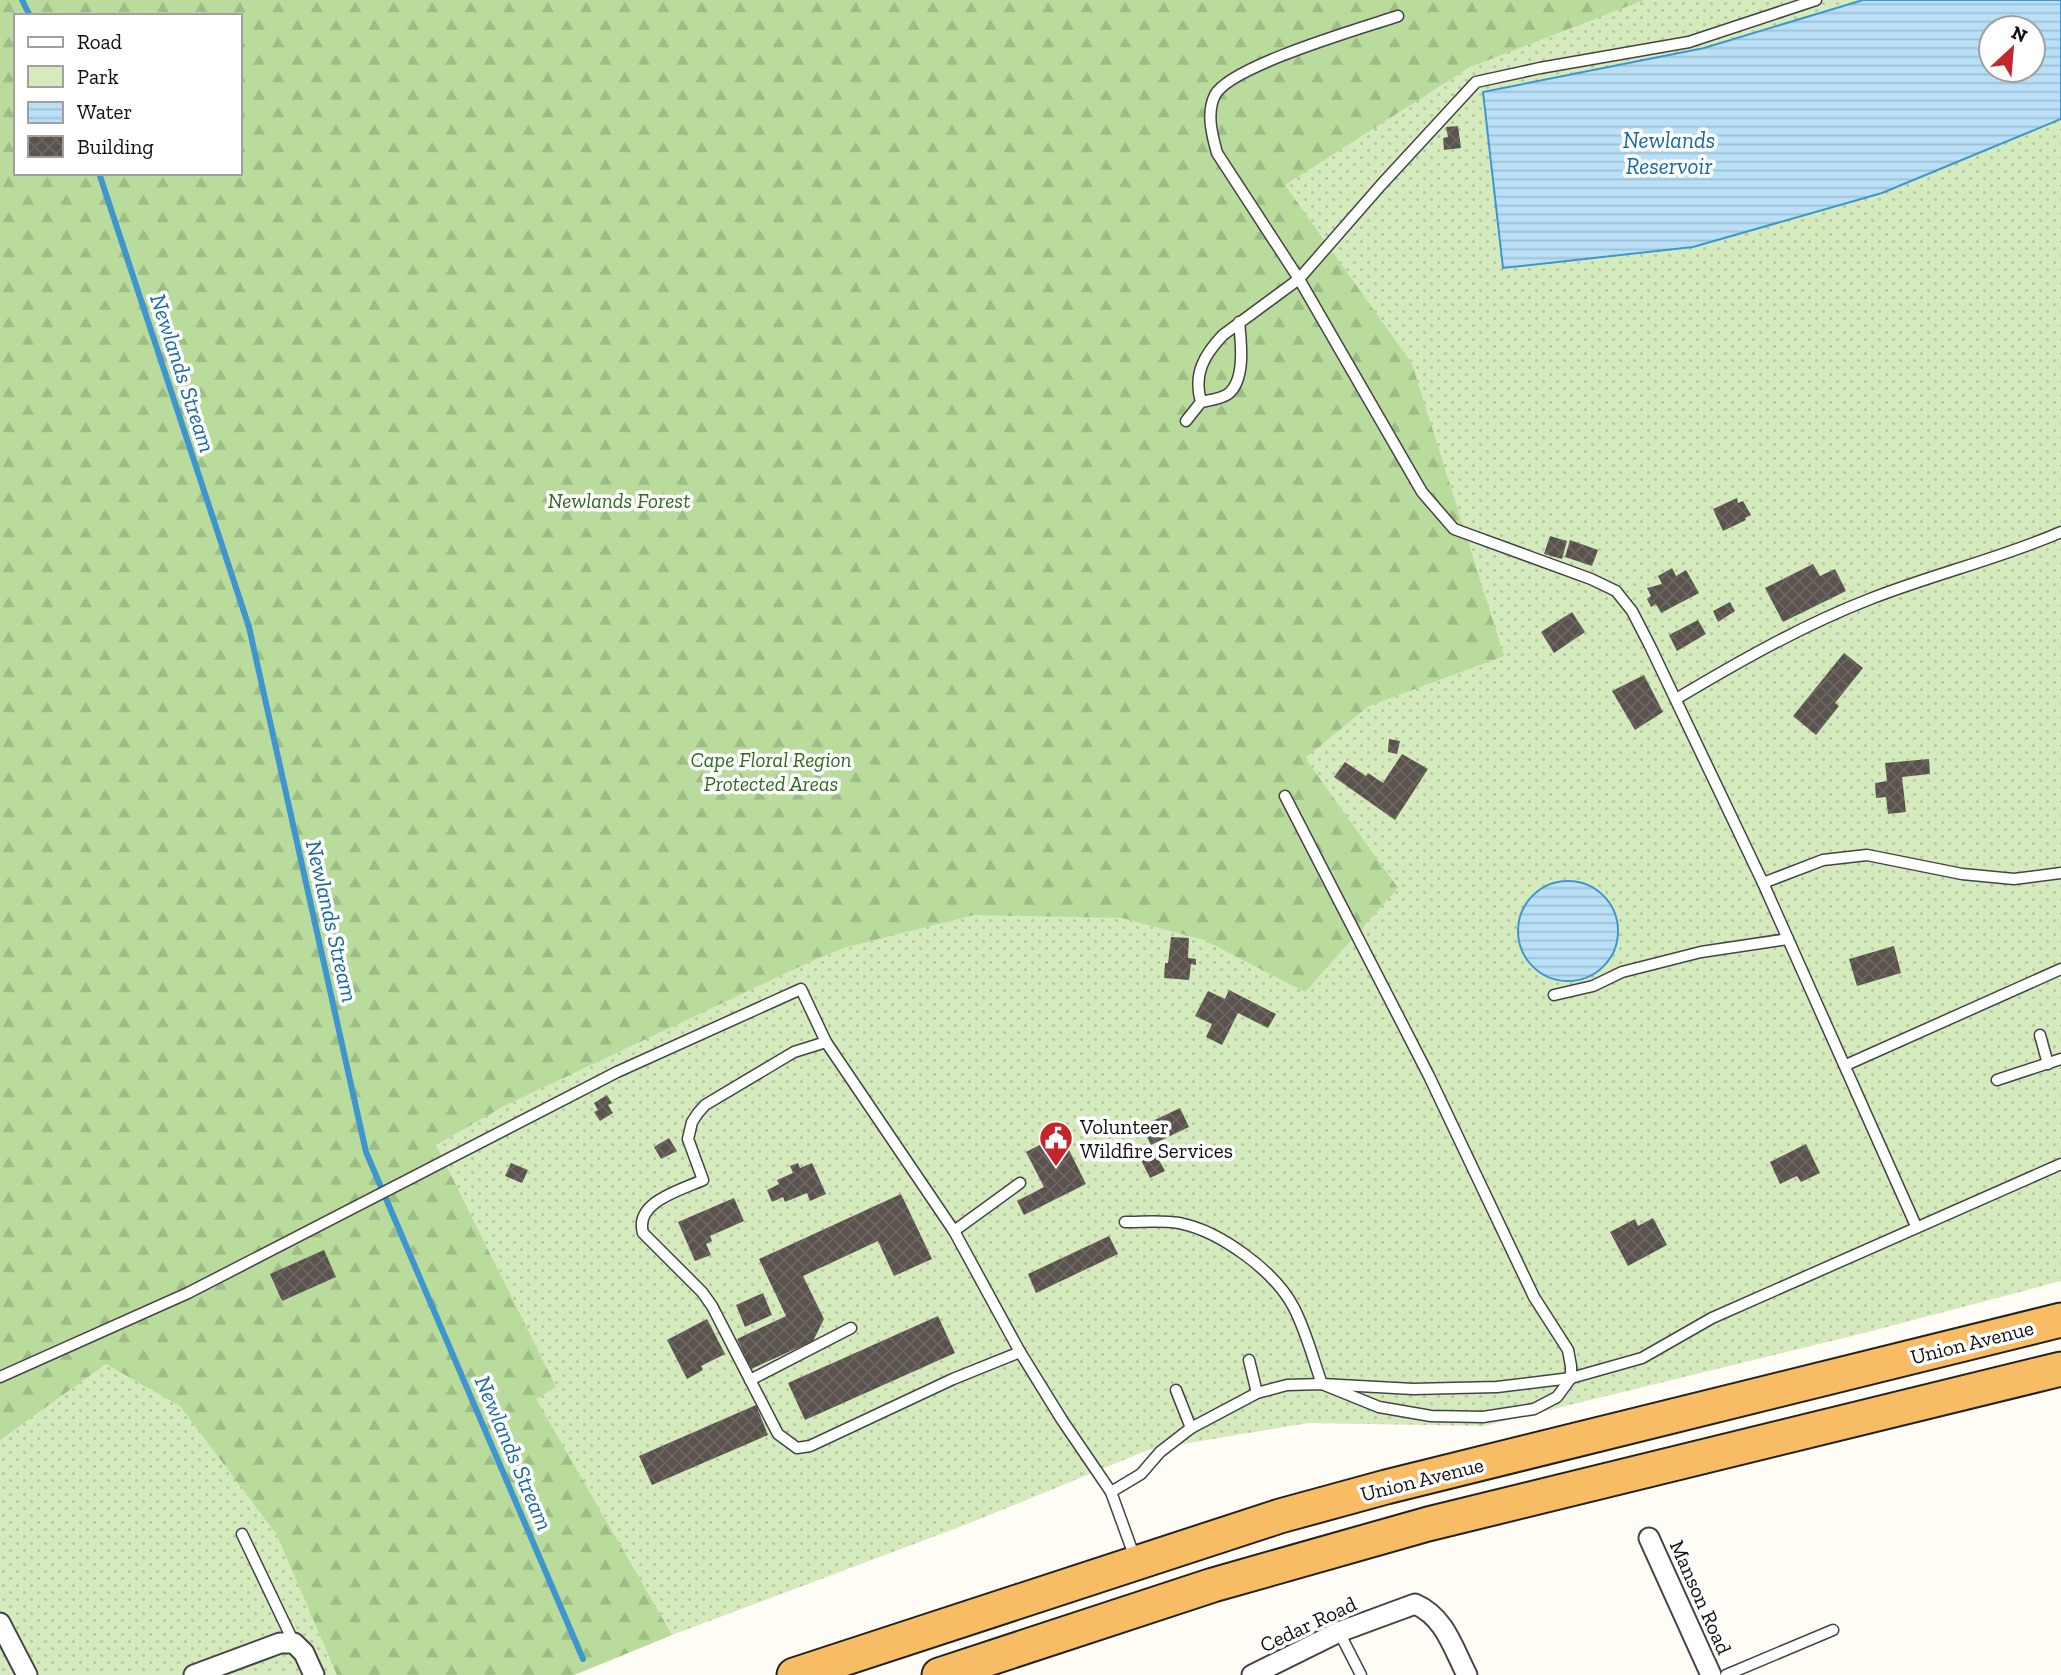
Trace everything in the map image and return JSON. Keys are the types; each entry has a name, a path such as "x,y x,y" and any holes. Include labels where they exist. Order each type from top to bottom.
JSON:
{"highway":[{"name":"Union Avenue","path":"794,1675 1280,1516 1386,1487 2061,1320"},
{"path":"939,1675 1213,1585 1428,1524 2061,1369"},
{"path":"926,1675 963,1650 998,1633 1114,1591 1128,1578 1136,1562 1157,1570 1179,1570 1249,1552 1385,1527 1428,1524"}],"street":[{"name":"Manson Road","path":"1649,1538 1711,1675"},
{"name":"Cedar Road","path":"1252,1675 1339,1632 1415,1604 1433,1614 1447,1634 1466,1675"},
{"path":"0,1623 27,1675"},
{"path":"194,1675 280,1643 294,1643 304,1653 314,1675"}],"lane":[{"path":"1201,402 1197,388 1198,375 1204,358 1223,335 1299,279 1476,82 1689,42 1816,0"},
{"path":"1398,16 1256,65 1231,78 1215,94 1210,112 1217,153 1299,279 1422,492 1454,529 1591,579 1615,592 1632,611 1763,883 1916,1226"},
{"path":"1185,422 1201,402 1222,398 1231,392 1238,381 1241,340 1239,322"},
{"path":"1676,699 1724,670 1870,598 2061,532"},
{"path":"1125,1222 1182,1224 1210,1234 1246,1256 1284,1292 1295,1308 1322,1384 1379,1407 1431,1416 1483,1417 1534,1409 1557,1397 1571,1378 1572,1366 1567,1350 1534,1297 1429,1076 1285,796"},
{"path":"1763,883 1823,860 1867,855 1962,874 2014,878 2061,873"},
{"path":"1554,995 1593,986 1622,972 1701,952 1788,939"},
{"path":"1846,1065 2061,969"},
{"path":"0,1377 188,1293 617,1072 801,989 826,1042 954,1231 1020,1352 1111,1492 1136,1562"},
{"path":"2040,1035 2048,1064"},
{"path":"826,1042 794,1052 705,1105 692,1122 688,1139 703,1180 661,1199 642,1216 642,1233 702,1292 712,1306 778,1434 797,1448 810,1446 953,1379 1020,1352"},
{"path":"1997,1080 2061,1059"},
{"path":"1111,1492 1141,1474 1160,1452 1191,1428 1257,1393 1287,1385 1465,1390 1571,1378 1642,1358 1712,1318 2061,1164"},
{"path":"954,1231 1020,1183"},
{"path":"750,1380 851,1328"},
{"path":"1249,1360 1257,1393"},
{"path":"1175,1390 1191,1428"},
{"path":"242,1534 294,1643"},
{"path":"1726,1675 1833,1630"},
{"path":"1339,1632 1361,1675"}],"green space":[{"name":"Cape Floral Region Protected Areas","path":"0,0 2061,0 2061,1281 1868,1332 1484,1426 1308,1423 1148,1450 970,1523 672,1635 574,1675 0,1675"},
{"name":"Newlands Forest","path":"0,0 1644,0 1470,67 1285,185 1412,364 1504,656 1369,706 1305,758 1398,888 1305,992 1204,940 1122,918 974,915 847,947 816,959 506,1105 436,1145 556,1387 536,1399 672,1635 574,1675 337,1675 277,1535 180,1406 106,1364 0,1440"}],"water":[{"name":"Newlands Reservoir","path":"1863,0 2061,0 2061,119 1882,193 1693,247 1503,268 1483,92 1704,48"},
{"path":"1568,881 1587,885 1603,896 1614,912 1618,931 1614,950 1603,966 1587,977 1568,981 1549,977 1533,966 1522,950 1518,931 1522,912 1533,896 1549,885"}],"building":[{"path":"1458,126 1461,148 1444,150 1443,138 1448,137 1446,127"},
{"path":"1737,498 1738,503 1743,501 1751,515 1723,531 1713,509"},
{"path":"1550,536 1567,541 1562,559 1544,554"},
{"path":"1570,540 1598,550 1592,566 1565,557"},
{"path":"1813,564 1820,576 1835,569 1846,591 1783,622 1765,588"},
{"path":"1672,568 1676,576 1686,570 1699,593 1661,613 1656,604 1651,607 1647,599 1651,596 1647,588 1662,584 1658,576"},
{"path":"1730,602 1735,611 1718,622 1713,611"},
{"path":"1572,612 1585,632 1554,653 1541,632"},
{"path":"1698,620 1706,634 1677,651 1669,635"},
{"path":"1844,653 1863,668 1835,703 1839,706 1816,735 1793,716"},
{"path":"1644,675 1663,712 1635,730 1612,691"},
{"path":"1389,739 1400,741 1397,754 1388,752"},
{"path":"1402,754 1428,769 1395,820 1334,777 1345,762 1383,783"},
{"path":"1929,759 1930,774 1902,777 1906,812 1888,814 1886,797 1876,798 1875,783 1887,781 1885,763"},
{"path":"1171,937 1189,938 1188,958 1196,959 1196,965 1191,964 1189,980 1164,978"},
{"path":"1894,946 1901,973 1857,986 1849,959"},
{"path":"1229,990 1276,1014 1268,1028 1238,1013 1222,1045 1206,1037 1212,1024 1195,1016 1208,991 1225,999"},
{"path":"607,1095 612,1103 608,1105 613,1113 600,1121 594,1112 598,1110 594,1103"},
{"path":"1180,1108 1189,1127 1151,1145 1142,1126"},
{"name":"Volunteer Wildfire Services","path":"1061,1134 1086,1184 1024,1215 1017,1201 1044,1187 1026,1152"},
{"path":"669,1138 677,1151 661,1159 654,1147"},
{"path":"1806,1144 1820,1173 1801,1182 1797,1176 1780,1184 1770,1162"},
{"path":"1153,1149 1165,1171 1150,1178 1139,1156"},
{"path":"511,1163 528,1170 522,1183 505,1176"},
{"path":"798,1163 800,1168 812,1163 826,1194 810,1201 807,1193 785,1202 783,1197 772,1202 767,1190 779,1184 777,1180 793,1173 790,1166"},
{"path":"901,1194 932,1259 894,1276 878,1241 803,1276 824,1319 813,1341 751,1369 737,1339 786,1316 759,1259"},
{"path":"734,1198 744,1221 710,1236 712,1241 706,1244 711,1255 695,1261 678,1222"},
{"path":"1653,1218 1667,1245 1628,1266 1610,1232 1635,1219 1638,1226"},
{"path":"1109,1236 1118,1254 1036,1293 1028,1274"},
{"path":"324,1250 336,1277 282,1301 270,1274"},
{"path":"763,1293 772,1315 745,1327 736,1305"},
{"path":"938,1316 955,1353 805,1420 788,1383"},
{"path":"707,1319 725,1354 701,1366 703,1370 687,1379 667,1340"},
{"path":"756,1405 768,1435 652,1485 639,1456"}],"waterway":[{"name":"Newlands Stream","path":"22,0 29,14"},
{"name":"Newlands Stream","path":"100,175 249,627 366,1152 583,1659"}],"place":[{"name":"Volunteer Wildfire Services","path":"1056,1168"}]}
